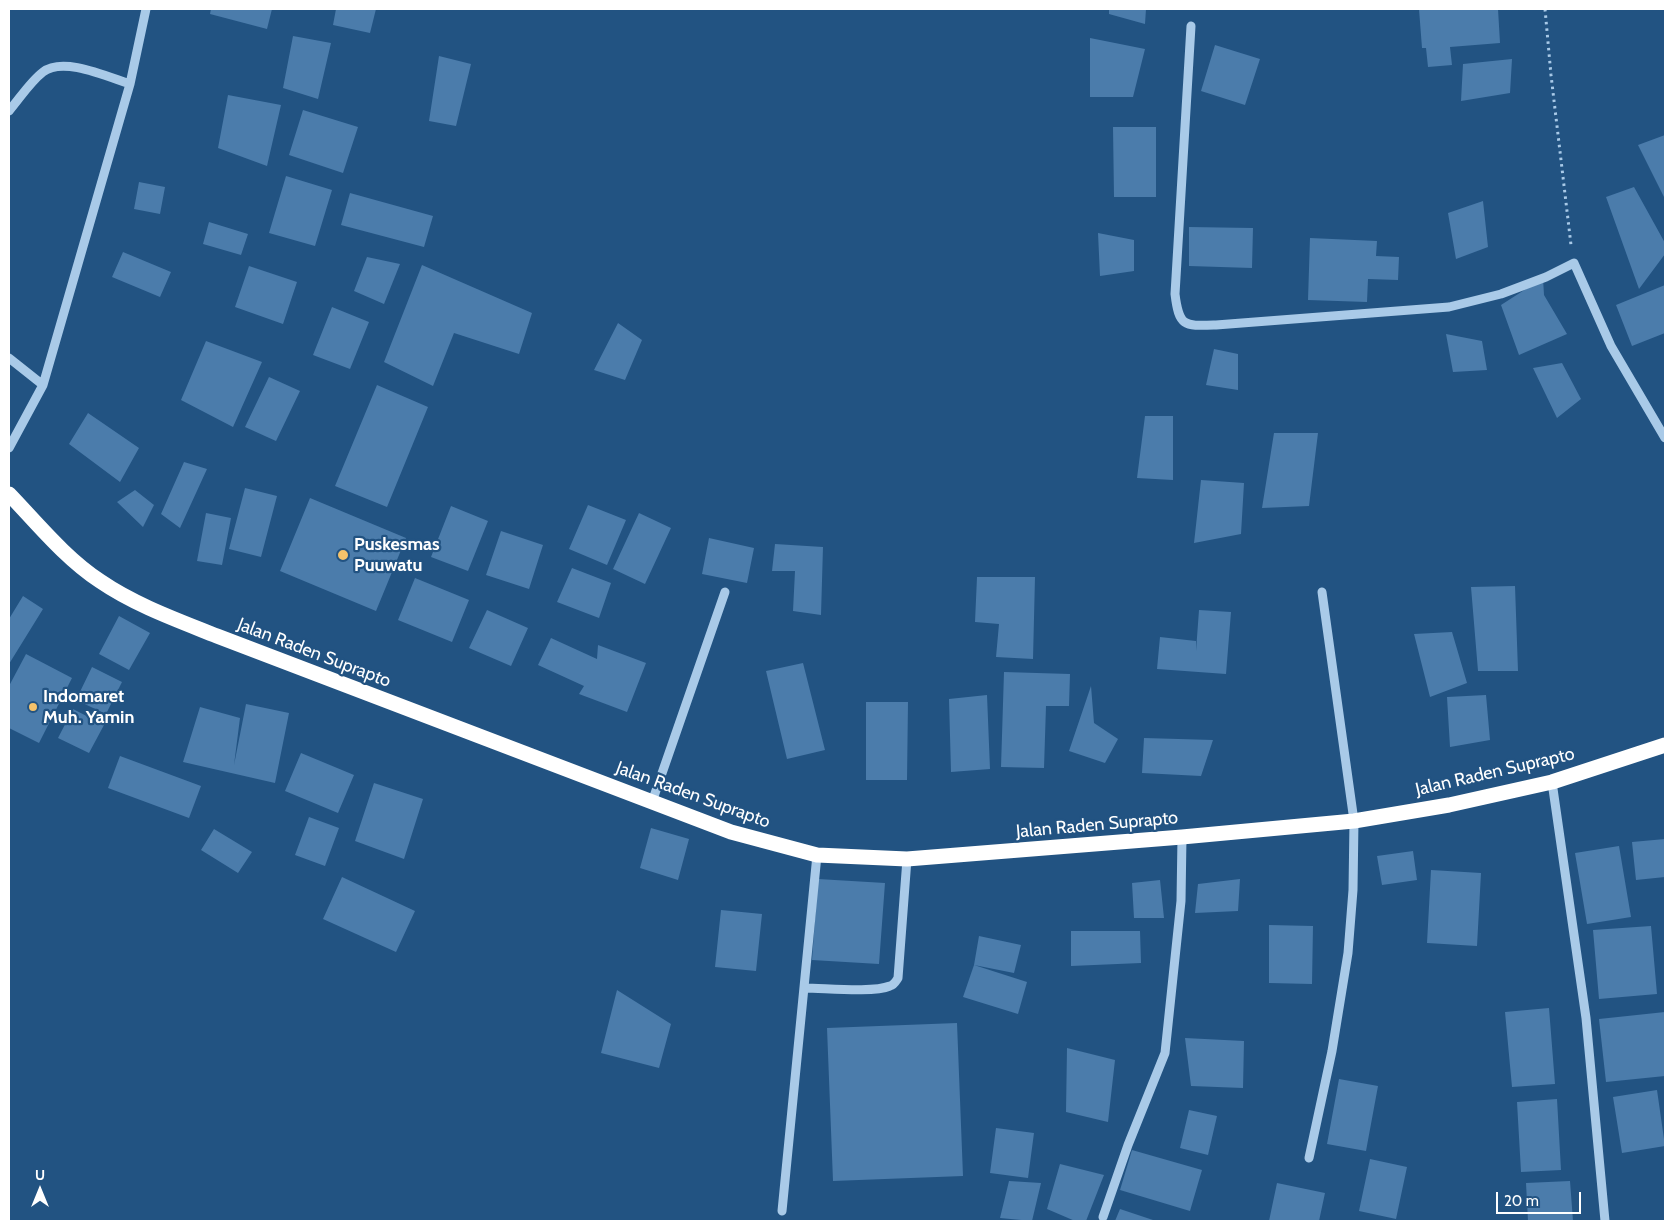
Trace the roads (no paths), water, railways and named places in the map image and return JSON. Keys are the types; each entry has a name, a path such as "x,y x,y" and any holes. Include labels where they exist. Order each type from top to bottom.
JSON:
{"highway":[{"name":"Jalan Raden Suprapto","path":"9,494 71,558 99,581 141,604 217,636 731,832 816,855 907,859 1182,837 1354,820 1449,805 1552,782 1665,745"}],"street":[{"path":"9,448 44,386 130,84 146,9"},
{"path":"1191,26 1175,294 1177,315 1184,323 1196,326 1216,326 1449,307 1501,294 1546,277 1574,263 1611,346 1665,438"},
{"path":"9,111 44,71 56,66 71,66 130,84"},
{"path":"9,358 44,386"},
{"path":"652,802 725,592"},
{"path":"1308,1158 1332,1051 1348,953 1354,820 1322,592"},
{"path":"1552,782 1586,1018 1605,1221"},
{"path":"1103,1217 1128,1145 1165,1053 1181,901 1182,837"},
{"path":"782,1211 805,988 816,855"},
{"path":"805,988 878,988 890,986 895,982 898,978 907,859"}],"place":[{"name":"Puskesmas Puuwatu","path":"343,555"},
{"name":"Indomaret Muh. Yamin","path":"33,707"}]}
